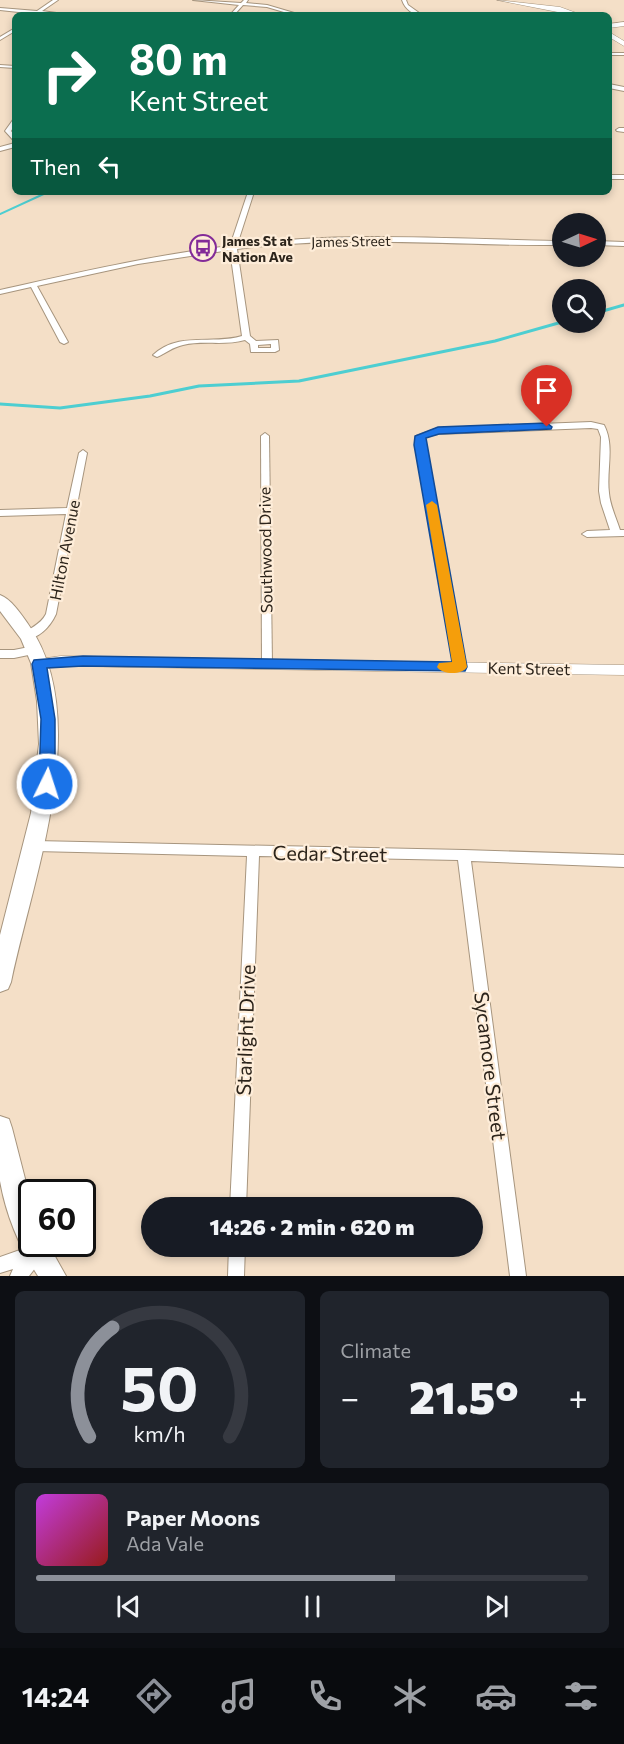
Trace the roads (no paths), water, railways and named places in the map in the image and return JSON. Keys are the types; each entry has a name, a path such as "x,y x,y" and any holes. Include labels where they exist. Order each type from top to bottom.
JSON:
{"main road":[{"path":"0,601 33,650 46,703 49,750 45,801 0,982"},
{"path":"0,1128 18,1204"},
{"path":"41,1257 53,1276"}],"street":[{"path":"39,12 56,0"},
{"path":"195,0 245,2 290,12"},
{"path":"404,0 406,6 415,12"},
{"path":"500,0 570,12"},
{"path":"0,9 22,12"},
{"path":"12,124 8,131 12,138"},
{"path":"250,195 233,248 246,337 254,343"},
{"name":"James Street","path":"0,292 192,253 276,243 356,240 552,243"},
{"path":"606,243 624,244"},
{"path":"33,285 64,342"},
{"path":"157,355 166,346 181,341 238,340 246,337"},
{"path":"460,667 420,436 450,430 591,425 601,427 605,437 606,502 620,533 587,534"},
{"name":"Southwood Drive","path":"265,436 267,664"},
{"name":"Hilton Avenue","path":"33,650 41,629 51,614 83,453"},
{"path":"0,513 72,511"},
{"name":"Kent Street","path":"0,654 33,650 61,661 624,670"},
{"name":"Cedar Street","path":"35,846 464,855 624,861"},
{"name":"Starlight Drive","path":"238,1197 253,852"},
{"name":"Sycamore Street","path":"464,855 518,1276"},
{"path":"0,1265 18,1254"},
{"path":"18,1276 28,1257"},
{"path":"236,1276 237,1257"}],"waterway":[{"path":"0,214 41,195"},
{"path":"606,310 624,305"},
{"path":"0,404 60,408 150,396 199,386 299,381 495,341 552,325"}],"place":[{"name":"James St at Nation Ave","path":"203,248"}]}
